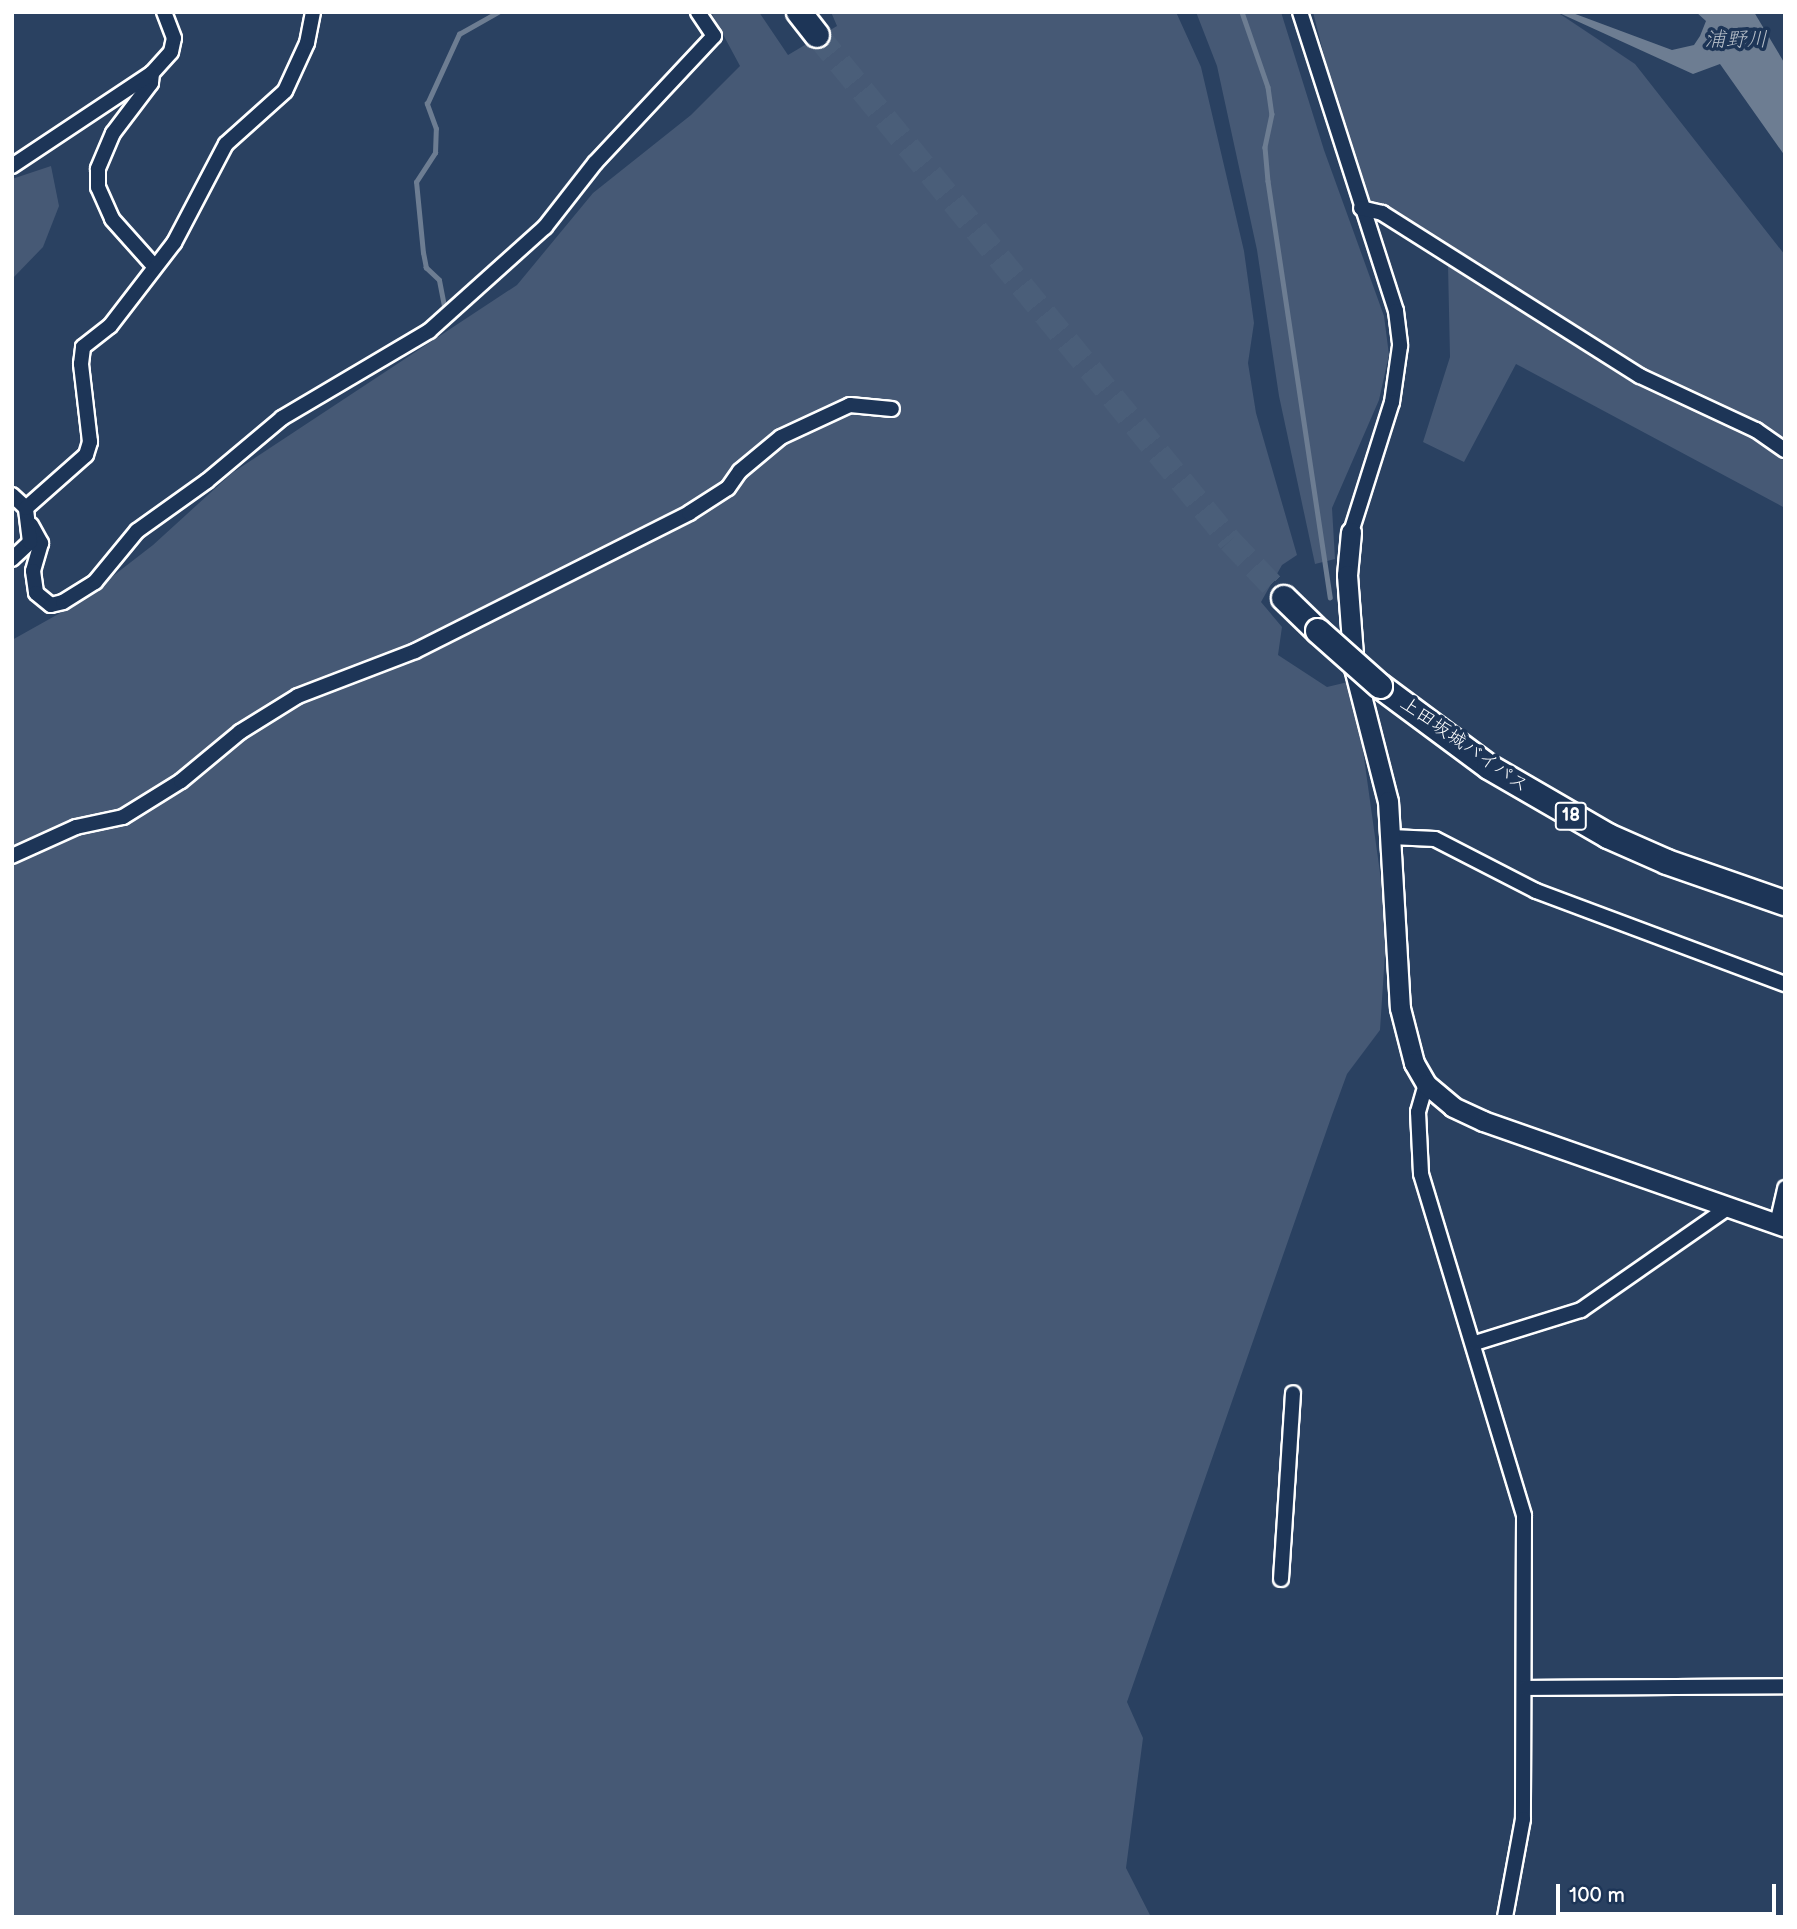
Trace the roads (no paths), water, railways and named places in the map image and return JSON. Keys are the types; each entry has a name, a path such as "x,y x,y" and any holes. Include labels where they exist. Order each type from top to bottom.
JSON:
{"highway":[{"path":"799,12 817,35"},
{"name":"上田坂城バイパス","path":"1284,598 1380,686 1489,767 1608,836 1667,862 1785,903"}],"street":[{"path":"12,166 152,73 171,52 174,38 164,12"},
{"path":"26,508 86,455 90,442 81,353 110,326 174,243 226,144 285,91 307,43 313,12"},
{"path":"12,495 26,508 31,525 41,543 32,581 36,593 51,605 63,602 95,582 137,531 207,481 282,418 429,331 545,227 595,163 714,36 698,12"},
{"path":"1300,12 1361,208 1389,284 1400,346 1392,402 1351,532 1347,575 1354,668 1381,769 1391,837 1401,1008 1414,1063 1426,1084 1453,1107 1483,1121 1727,1208 1781,1225 1785,1188"},
{"path":"152,73 151,83 113,133 98,169 98,187 112,219 154,266"},
{"path":"1361,208 1406,228 1640,376 1756,430 1785,450"},
{"path":"12,856 76,827 123,817 181,781 240,732 286,703 415,650 690,513 728,488 740,471 781,437 849,405 892,409"},
{"path":"12,559 30,542 31,525"},
{"path":"1391,837 1435,839 1536,891 1785,984"},
{"path":"1426,1084 1418,1112 1421,1174 1475,1343 1524,1516 1523,1819 1506,1917"},
{"path":"1475,1343 1581,1310 1727,1208"},
{"path":"1281,1579 1293,1393"},
{"path":"1525,1688 1785,1686"}],"water":[{"name":"浦野川","path":"1557,12 1570,12 1672,50 1694,45 1700,36 1706,21 1696,12 1754,12 1785,64 1785,156 1720,64 1693,74"}],"waterway":[{"path":"444,306 439,280 426,268 416,182 435,153 436,129 427,104 459,34 498,12"},
{"path":"1242,12 1268,87 1272,114 1265,147 1268,181 1330,597"}],"tunnel":[{"path":"817,35 1230,541 1284,598"}]}
